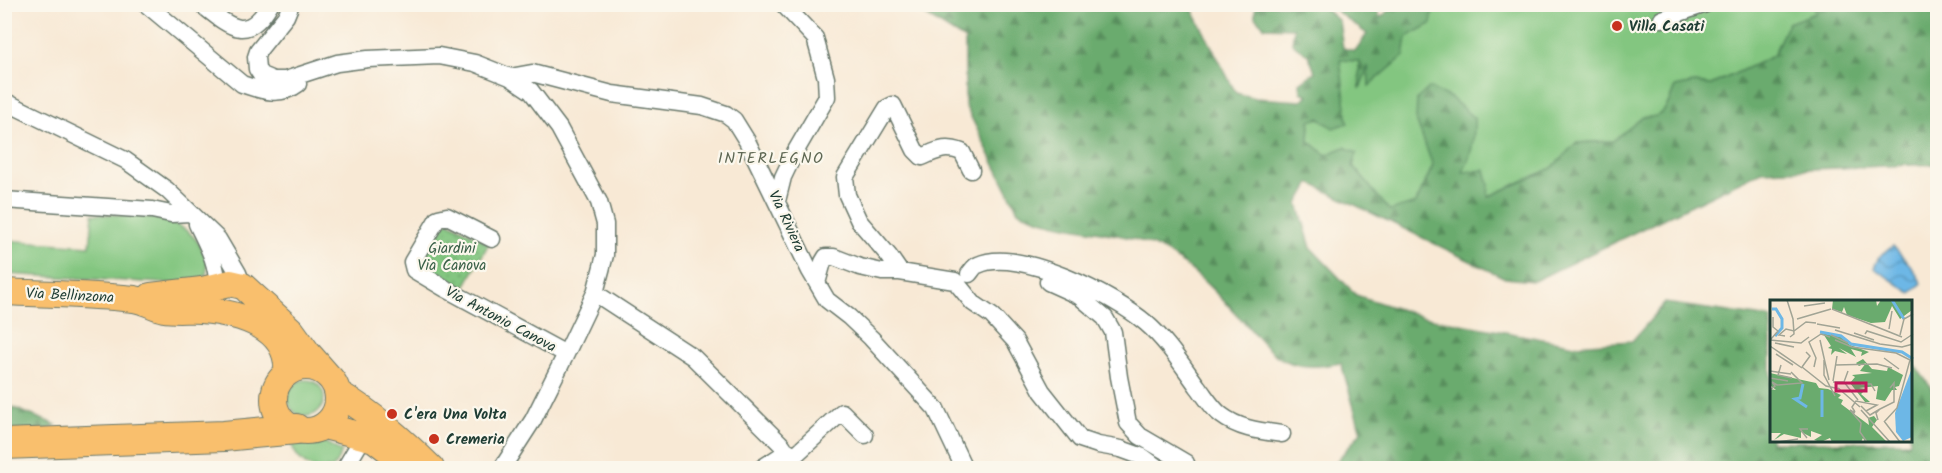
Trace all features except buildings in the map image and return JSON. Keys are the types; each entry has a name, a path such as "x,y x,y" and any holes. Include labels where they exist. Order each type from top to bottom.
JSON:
{"highway":[{"path":"4,444 224,436 310,427"}],"main road":[{"name":"Via Bellinzona","path":"4,292 136,299 159,294 202,290 230,283 243,286"},
{"path":"217,286 217,305 221,313"},
{"path":"243,286 291,330 334,385 338,402 331,420 310,427"},
{"name":"Via Bellinzona","path":"136,299 164,309 221,313 242,318 267,330 281,344 285,352 288,360 287,373"},
{"path":"410,468 386,446 374,439 286,424 279,416 275,406 274,395 277,385 287,373 296,368 321,370 334,385 401,438 431,468"}],"street":[{"path":"146,4 242,84 259,90 276,92 291,89 312,70"},
{"path":"201,4 231,26 242,28 251,27 261,20 270,4"},
{"path":"291,4 286,16 258,51 256,57 257,69 261,75 273,80 285,80 337,63 368,59 440,56 475,63 510,77"},
{"path":"777,201 783,177 794,154 827,97 826,78 815,38 783,4"},
{"path":"1662,19 1706,4"},
{"name":"Via Riviera","path":"510,77 532,73 612,94 702,106 726,114 734,120 747,141 826,300 849,317 936,409 964,468"},
{"name":"Via Antonio Canova","path":"502,468 533,420 566,354 595,293 605,255 605,224 599,202 559,128 531,91 510,77"},
{"path":"4,101 125,160 167,189 218,239 243,286"},
{"path":"900,272 859,221 847,195 846,177 887,108 893,105 915,150 922,157 944,147 953,149 962,152 971,170"},
{"path":"4,200 152,210 171,214 190,213"},
{"path":"190,213 211,251 218,274 217,286"},
{"name":"Via Antonio Canova","path":"492,239 447,216 438,218 412,262 414,270 566,354"},
{"path":"817,283 826,257 834,257 882,272 962,278 996,269 1017,271 1079,296 1105,318 1113,332 1128,423 1140,436 1186,463"},
{"path":"962,278 977,265 994,261 1018,262 1082,284 1112,299 1146,323 1167,345 1220,414 1246,429 1282,434"},
{"path":"962,278 973,303 992,316 1015,340 1042,392 1080,439 1143,457 1158,468"},
{"path":"595,293 693,357 783,446"},
{"path":"762,468 788,451 794,456 842,412 865,435"},
{"path":"345,468 364,436"}],"green space":[{"path":"909,5 1190,5 1236,93 1256,98 1301,101 1308,95 1301,92 1300,83 1315,72 1309,56 1292,43 1294,28 1265,27 1255,17 1255,5 1321,5 1339,21 1343,48 1355,51 1367,34 1340,14 1332,5 1376,5 1380,18 1399,6 1419,5 1433,11 1431,24 1407,37 1404,56 1369,86 1368,66 1360,89 1359,61 1340,60 1348,123 1333,128 1319,118 1310,121 1309,141 1326,155 1345,147 1357,153 1353,166 1390,211 1416,203 1433,166 1416,120 1417,99 1429,88 1451,98 1474,118 1472,146 1463,172 1485,170 1489,184 1488,197 1552,168 1576,143 1613,141 1643,117 1657,116 1665,110 1675,87 1694,83 1711,85 1773,56 1788,23 1816,13 1814,5 1937,5 1937,164 1762,171 1534,281 1505,278 1310,183 1298,204 1311,248 1356,295 1423,317 1575,345 1632,341 1665,303 1770,318 1770,443 1912,443 1912,365 1933,390 1936,456 1918,468 1331,468 1361,432 1341,363 1307,366 1293,364 1280,358 1204,282 1183,264 1160,249 1125,237 1053,223 1018,211 965,105 965,40"},
{"path":"1424,5 1814,5 1816,13 1788,23 1773,56 1711,85 1694,83 1675,87 1665,110 1657,116 1643,117 1613,141 1576,143 1552,168 1487,197 1462,173 1416,120 1433,165 1416,203 1390,212 1353,166 1345,147 1326,155 1309,141 1310,120 1319,118 1340,60 1359,61 1360,87 1368,64 1369,85 1407,37 1433,11"},
{"path":"93,214 154,218 182,228 194,237 202,249 207,262 206,275 198,281 180,284 5,274 4,240 90,246"},
{"name":"Giardini Via Canova","path":"449,222 489,243 462,292 419,268 419,262 441,224"},
{"path":"306,380 318,386 324,398 318,410 306,416 294,410 288,398 294,386"},
{"path":"4,404 56,425 5,455"},
{"path":"291,438 321,440 342,452 333,468 315,469 301,460 295,452"}],"water":[{"path":"1893,246 1911,266 1922,283 1911,293 1874,268 1879,257"}],"place":[{"name":"Villa Casati","path":"1617,26"},
{"name":"C'era Una Volta","path":"392,414"},
{"name":"Cremeria","path":"434,439"}],"district":[{"name":"INTERLEGNO","path":"771,157"}]}
